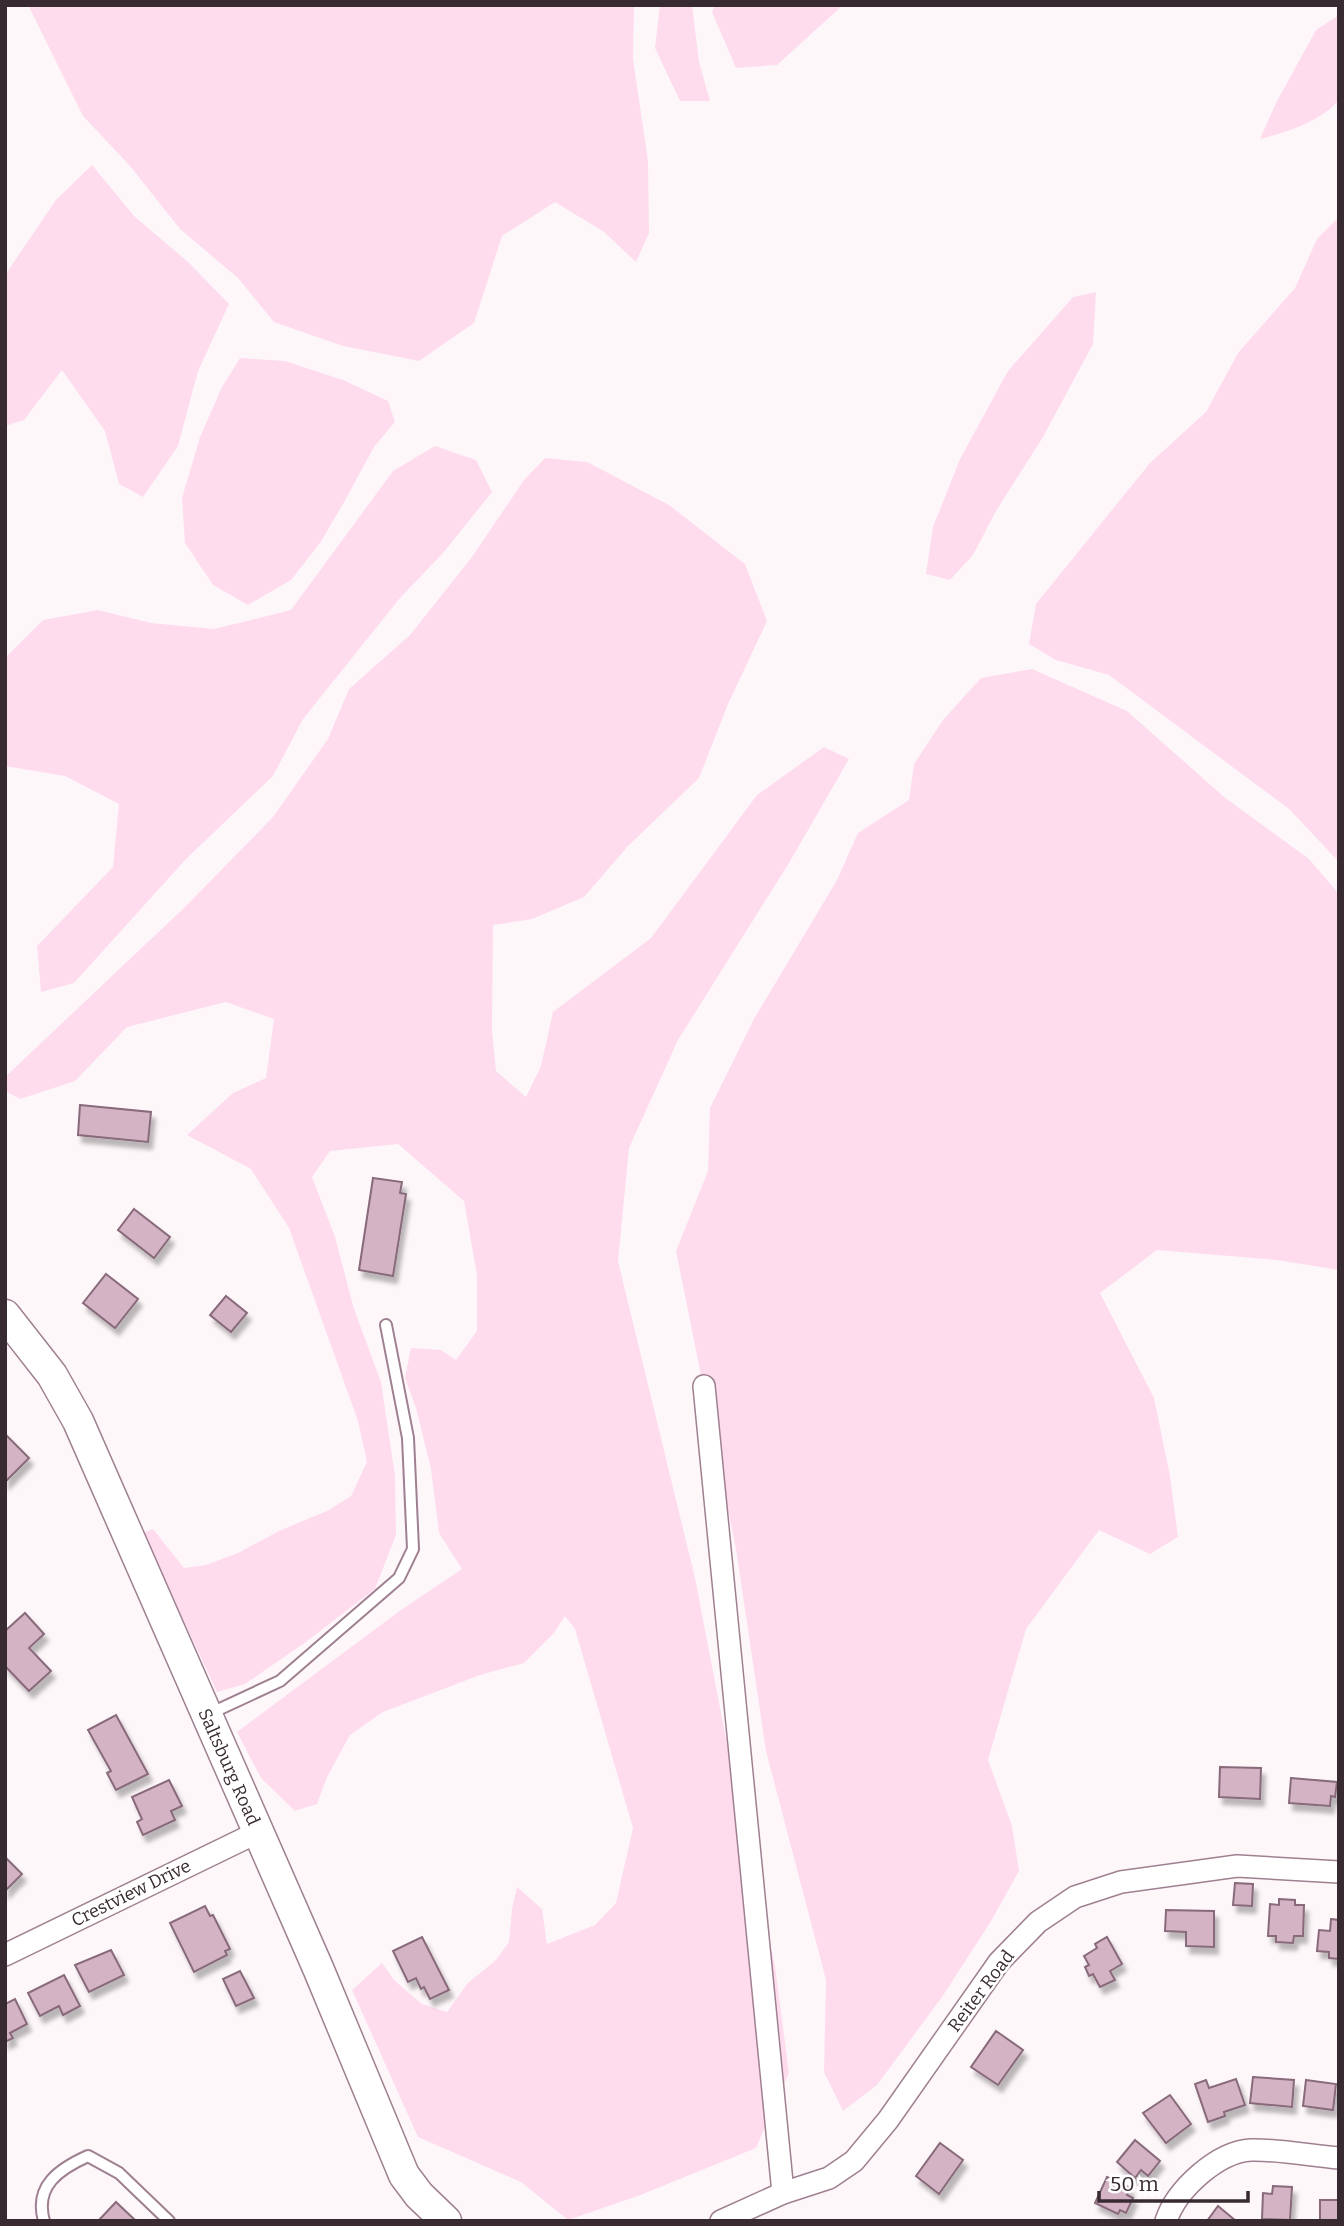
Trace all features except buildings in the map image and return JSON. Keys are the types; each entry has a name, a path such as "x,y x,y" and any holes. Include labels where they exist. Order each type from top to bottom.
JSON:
{"main road":[{"name":"Saltsburg Road","path":"5,1315 52,1375 78,1421 258,1832 404,2175 432,2213"}],"street":[{"path":"704,1385 783,2193"},
{"name":"Crestview Drive","path":"5,1955 258,1832"},
{"name":"Reiter Road","path":"721,2221 783,2193 828,2178 854,2161 888,2120 999,1962 1038,1922 1075,1897 1121,1882 1237,1866 1339,1872"},
{"path":"1166,2221 1170,2207 1189,2183 1221,2161 1249,2150 1339,2158"}],"lane":[{"path":"206,1715 280,1681 399,1578 407,1565 413,1549 408,1438 386,1325"},
{"path":"44,2221 40,2207 44,2190 65,2167 88,2157 119,2173 169,2221"}],"shaded area":[{"path":"28,5 634,5 633,59 648,161 649,233 636,262 604,232 555,202 502,236 474,323 419,361 343,346 274,322 238,278 180,229 130,166 83,116"},
{"path":"660,5 692,5 699,62 710,101 680,101 655,48"},
{"path":"715,5 843,5 777,65 736,68 712,12"},
{"path":"1339,15 1339,100 1313,120 1260,139 1276,103 1316,30"},
{"path":"92,165 134,216 188,262 229,304 198,371 178,446 143,497 119,484 105,431 62,370 24,420 5,426 5,275 56,200"},
{"path":"1339,217 1339,862 1289,809 1109,675 1056,660 1029,644 1036,604 1150,463 1206,412 1238,353 1295,288 1317,239"},
{"path":"1096,292 1093,344 1043,437 996,511 973,555 950,580 926,574 933,527 960,459 1008,371 1073,297"},
{"path":"240,358 285,361 343,380 388,401 395,422 374,447 320,543 291,580 248,605 213,585 185,543 182,498 200,437 222,387"},
{"path":"435,446 476,460 492,492 443,553 400,598 303,719 273,776 186,859 74,983 41,992 37,946 113,867 119,804 65,776 5,766 5,658 43,620 98,610 151,623 214,629 291,610 393,471"},
{"path":"545,458 587,462 669,505 745,564 767,621 728,704 699,778 628,846 584,897 532,919 493,925 492,1030 496,1071 526,1097 541,1066 553,1012 651,938 757,795 824,747 849,759 789,863 678,1040 629,1148 618,1261 695,1578 732,1770 775,1966 789,2073 756,2148 638,2196 568,2220 521,2182 418,2137 352,1990 382,1963 395,1981 422,2004 447,2012 468,1983 496,1960 509,1942 517,1887 542,1909 547,1944 595,1925 616,1903 633,1828 575,1629 565,1616 554,1633 524,1663 480,1675 383,1712 350,1735 327,1777 317,1804 295,1811 261,1778 237,1732 401,1610 462,1569 439,1533 431,1469 416,1408 405,1378 411,1348 441,1350 456,1360 477,1331 477,1275 464,1201 398,1144 330,1151 312,1177 335,1237 354,1309 381,1382 395,1476 396,1535 375,1589 245,1684 217,1692 143,1533 153,1529 184,1568 206,1565 238,1553 279,1531 329,1510 351,1496 367,1462 358,1421 289,1228 251,1169 187,1135 233,1093 266,1078 274,1019 226,1002 127,1027 75,1081 20,1099 5,1091 5,1077 185,907 273,817 328,739 349,689 410,635 472,557 524,480"},
{"path":"1032,669 1127,711 1224,797 1309,859 1339,894 1339,1270 1277,1260 1157,1250 1100,1293 1154,1398 1170,1476 1178,1537 1150,1554 1099,1530 1026,1629 988,1760 1012,1826 1019,1871 990,1923 942,1997 877,2085 843,2111 824,2072 826,1980 766,1751 736,1549 676,1251 708,1171 710,1108 754,1019 837,880 858,833 909,800 914,764 943,720 981,678"}]}
